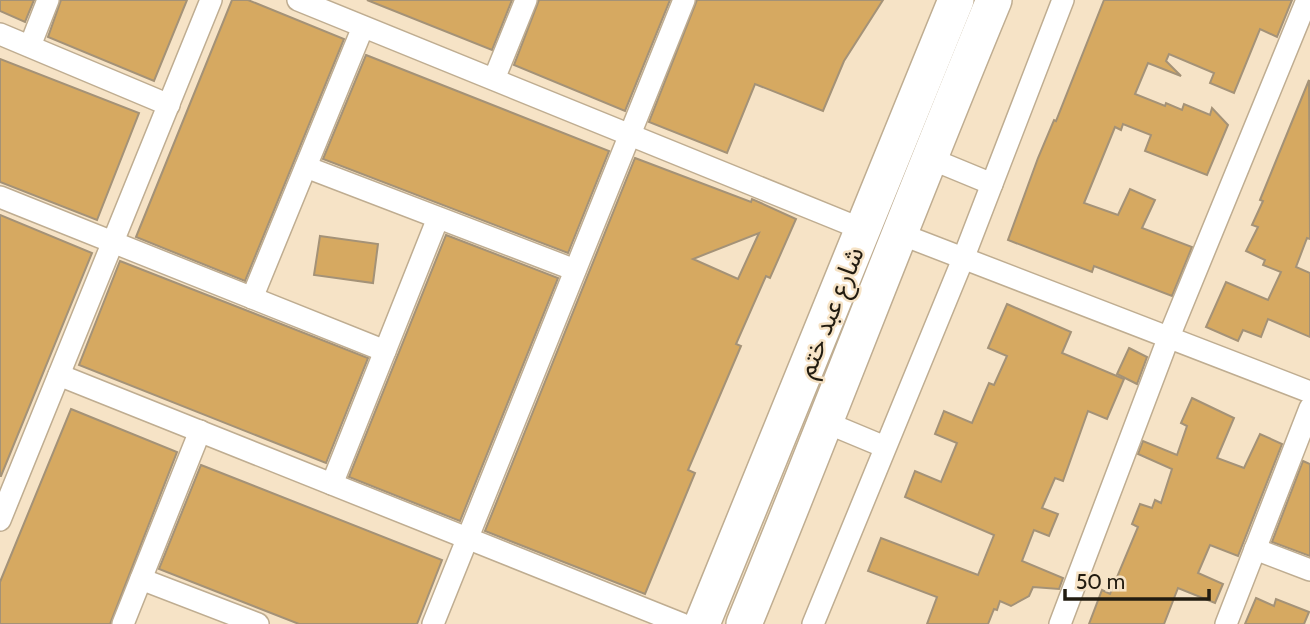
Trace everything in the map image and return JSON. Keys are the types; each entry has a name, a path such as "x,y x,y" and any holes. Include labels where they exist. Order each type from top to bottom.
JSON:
{"main road":[{"name":"شارع عبد ختم","path":"702,624 956,0"},
{"name":"شارع عبد ختم","path":"744,624 798,494 898,233 994,0"},
{"path":"762,476 798,494"},
{"path":"729,557 765,572"}],"street":[{"path":"30,46 48,0"},
{"path":"0,519 211,0"},
{"path":"298,0 864,230"},
{"path":"494,79 526,0"},
{"path":"433,624 684,0"},
{"path":"1060,624 1168,339 1307,0"},
{"path":"813,624 963,259 1060,1"},
{"path":"252,298 363,27"},
{"path":"0,34 169,105"},
{"path":"929,158 992,184"},
{"path":"306,167 575,270"},
{"path":"0,197 385,351"},
{"path":"332,484 438,218"},
{"path":"898,233 1310,392"},
{"path":"59,375 682,624"},
{"path":"1226,624 1310,408"},
{"path":"825,422 886,447"},
{"path":"123,624 200,431"},
{"path":"1255,549 1310,570"},
{"path":"141,579 258,624"}],"building":[{"path":"0,0 34,0 25,22 0,11"},
{"path":"61,0 187,0 154,81 48,37"},
{"path":"232,0 248,0 344,39 245,281 136,237"},
{"path":"367,0 512,0 492,50"},
{"path":"539,0 670,0 625,111 514,65"},
{"path":"697,0 883,0 844,61 823,111 755,84 727,153 649,122"},
{"path":"1104,0 1292,0 1277,37 1260,29 1234,93 1210,83 1214,73 1169,54 1166,61 1181,76 1148,63 1135,94 1182,110 1184,104 1210,115 1212,108 1228,125 1207,175 1145,151 1151,135 1123,124 1121,130 1115,127 1084,203 1118,215 1130,189 1155,200 1142,228 1192,247 1172,296 1094,266 1092,272 1008,240 1038,158 1054,120 1056,121"},
{"path":"366,55 609,151 568,253 323,159"},
{"path":"0,59 139,113 97,220 0,182"},
{"path":"1309,80 1310,239 1307,238 1296,267 1310,273 1310,337 1268,319 1261,337 1243,330 1238,341 1206,327 1226,282 1268,300 1281,272 1263,265 1265,260 1246,251 1258,227 1252,225 1263,201 1260,200"},
{"path":"635,158 751,202 752,199 796,219 770,278 766,276 736,344 741,346 688,470 695,473 645,594 485,531","holes":["759,233 738,279 693,259"]},
{"path":"0,215 92,253 1,476 0,476"},
{"path":"446,235 558,278 460,521 349,477"},
{"path":"320,236 378,244 373,283 314,275"},
{"path":"120,261 368,358 326,463 79,365"},
{"path":"1007,304 1071,332 1062,353 1124,379 1107,419 1088,411 1063,481 1055,478 1042,508 1058,514 1049,536 1034,530 1022,561 1063,578 1059,589 1033,587 1029,596 1011,606 1000,601 988,624 927,624 937,597 868,571 881,538 978,575 994,535 905,497 915,471 941,482 957,443 935,434 944,411 972,423 989,383 994,385 1007,356 988,348"},
{"path":"1129,348 1147,357 1137,384 1117,374"},
{"path":"1192,398 1234,418 1217,458 1244,468 1260,434 1282,444 1238,556 1210,545 1198,573 1223,584 1215,603 1178,588 1164,624 1089,624 1102,590 1110,594 1138,527 1132,524 1140,504 1152,508 1155,500 1161,503 1172,469 1138,454 1143,441 1177,455 1187,426 1181,423"},
{"path":"71,409 177,452 110,624 0,624 0,582"},
{"path":"1303,461 1310,464 1310,556 1272,542"},
{"path":"201,465 442,560 417,624 299,624 159,569"},
{"path":"1256,598 1274,606 1276,599 1309,612 1304,624 1245,624"}]}
